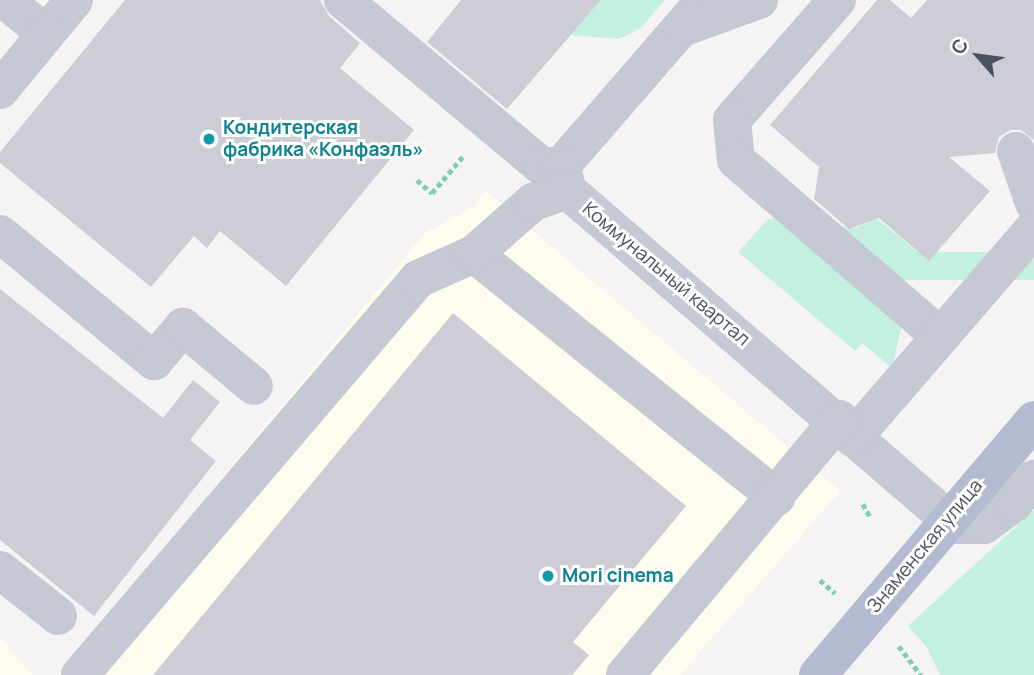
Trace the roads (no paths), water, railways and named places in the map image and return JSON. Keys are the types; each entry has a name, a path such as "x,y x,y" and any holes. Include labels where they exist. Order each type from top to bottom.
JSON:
{"main road":[{"name":"Знаменская улица","path":"818,675 947,518 1034,420"}],"street":[{"path":"5,0 46,34"},
{"path":"0,90 74,0"},
{"path":"343,0 543,167 564,178"},
{"path":"80,675 418,279 474,254 564,178 705,0"},
{"path":"680,29 759,0"},
{"path":"837,0 732,120 736,160 940,336"},
{"path":"1016,151 1034,203"},
{"name":"Коммунальный квартал","path":"564,178 947,518"},
{"path":"625,675 776,497 940,336 1034,228"},
{"path":"0,234 154,361 183,327 254,386"},
{"path":"474,254 776,497"},
{"path":"947,518 959,525 984,525 1013,504 1034,479"},
{"path":"0,570 58,616"}],"place":[{"name":"Кондитерская фабрика «Конфаэль»","path":"209,139"},
{"name":"Mori cinema","path":"548,576"}]}
